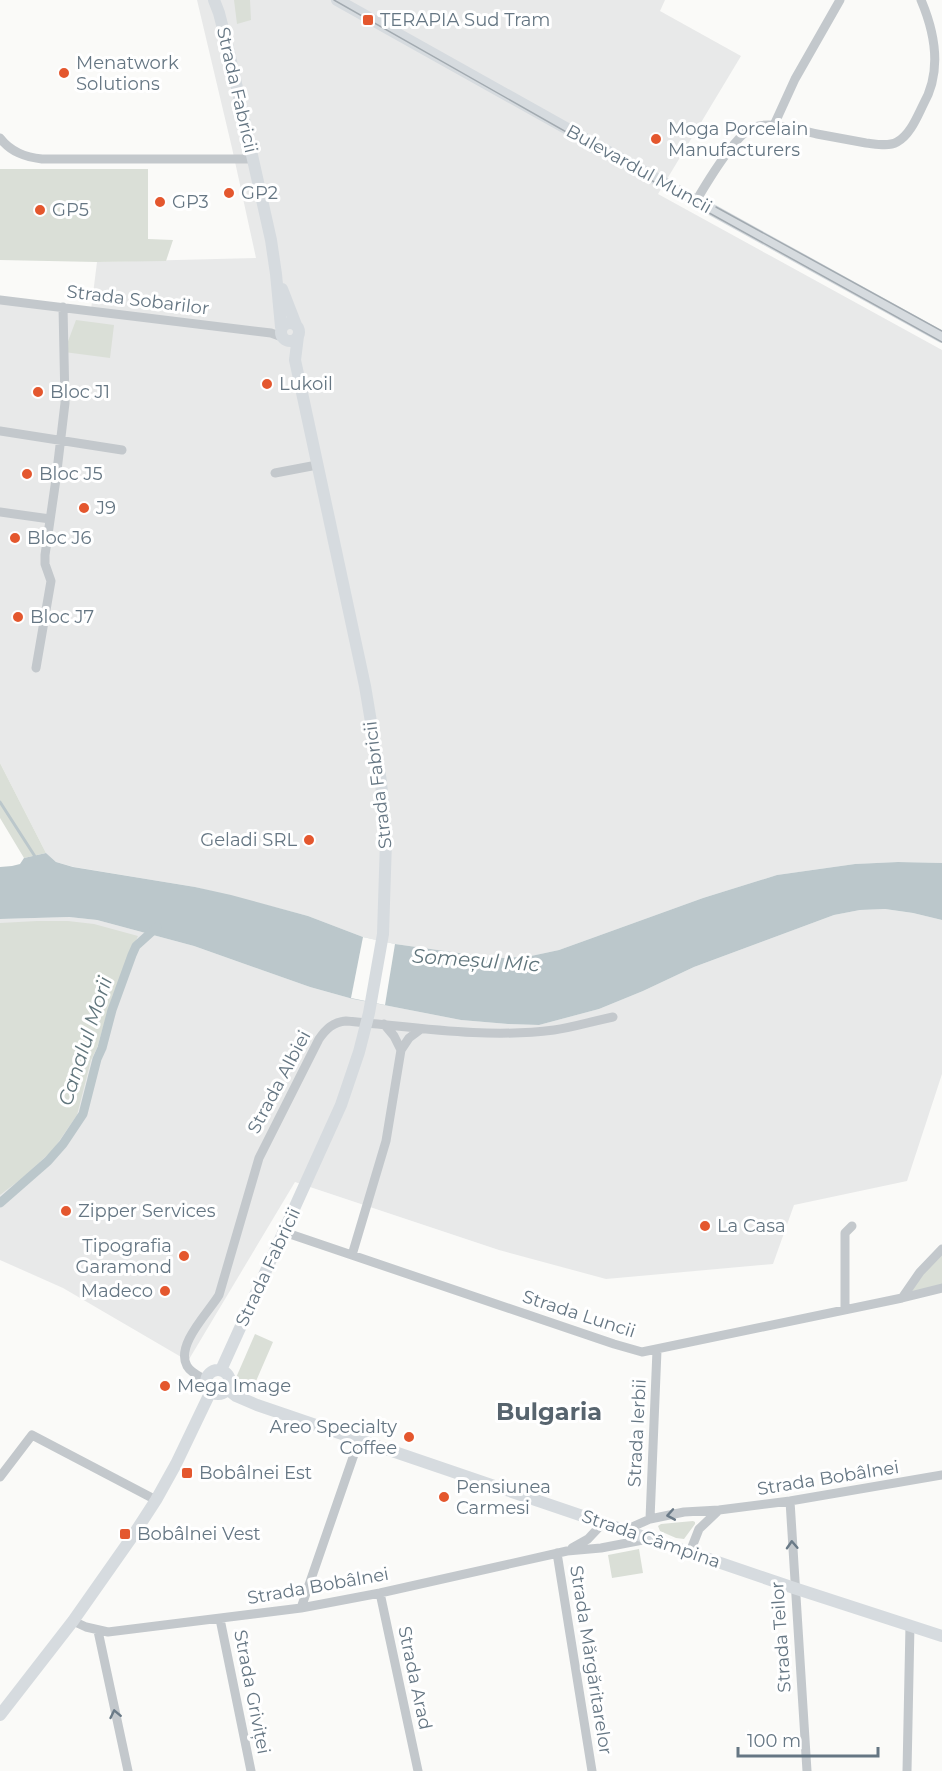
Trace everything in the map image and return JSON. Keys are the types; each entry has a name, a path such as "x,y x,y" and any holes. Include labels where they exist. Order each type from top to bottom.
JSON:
{"main road":[{"name":"Strada Fabricii","path":"214,0 220,6 271,240 280,333 294,357 363,676 381,782 386,841 383,934 377,974 359,1052 345,1094 221,1370"},
{"name":"Bulevardul Muncii","path":"338,0 942,337"},
{"name":"Strada Fabricii","path":"276,274 297,331 294,357"},
{"path":"280,333 290,341 297,331"},
{"path":"0,1715 73,1621 156,1500 176,1464 208,1386 211,1372 221,1370 230,1383 227,1389 218,1394 208,1386"},
{"name":"Strada Câmpina","path":"227,1389 243,1400 794,1588 942,1636"},
{"path":"0,1724 13,1700"}],"street":[{"path":"774,125 795,79 840,0"},
{"path":"696,201 737,139 752,128 774,125 885,145 899,141 930,94 934,71 932,30 921,0"},
{"path":"0,138 16,152 42,159 252,159"},
{"name":"Strada Sobarilor","path":"0,300 280,333"},
{"path":"36,668 51,581 45,555 65,403 63,307"},
{"path":"0,431 122,450"},
{"path":"274,473 317,465"},
{"path":"0,512 50,519"},
{"name":"Strada Albiei","path":"208,1386 187,1365 184,1354 198,1325 219,1295 259,1158 318,1039 326,1029 340,1021 469,1033 537,1031 613,1017"},
{"path":"384,1024 394,1036 401,1050"},
{"path":"352,1255 383,1152 401,1050 409,1038 421,1029"},
{"path":"844,1309 845,1233 852,1226"},
{"name":"Strada Luncii","path":"284,1232 642,1352 942,1288"},
{"path":"902,1298 920,1272 942,1249"},
{"name":"Strada Ierbii","path":"650,1519 657,1350"},
{"path":"0,1477 32,1435 156,1500"},
{"path":"301,1608 359,1440"},
{"name":"Strada Bobâlnei","path":"625,1530 650,1519 684,1512 790,1502 942,1475"},
{"name":"Strada Teilor","path":"790,1502 807,1771"},
{"path":"690,1552 699,1529 719,1510"},
{"name":"Strada Bobâlnei","path":"562,1552 588,1539 603,1523"},
{"name":"Strada Bobâlnei","path":"73,1621 108,1632 301,1608 380,1593 562,1552 652,1539"},
{"name":"Strada Mărgăritarelor","path":"562,1552 592,1771"},
{"name":"Strada Arad","path":"380,1593 418,1771"},
{"name":"Strada Griviței","path":"220,1619 251,1771"},
{"path":"907,1771 910,1625"},
{"path":"98,1630 128,1771"}],"shaded area":[{"path":"197,0 665,0 660,11 741,56 658,194 942,350 942,863 855,864 777,875 703,898 559,950 531,956 504,958 395,944 363,937 308,916 195,887 74,867 56,862 46,853 0,763 0,300 91,310 97,262 256,258"},
{"path":"234,0 250,0 251,20 237,24"},
{"path":"0,169 148,169 148,239 173,240 166,261 0,260"},
{"path":"76,320 114,325 110,358 64,352"},
{"path":"0,763 46,853 24,858 0,818"},
{"path":"885,909 942,920 942,1074 907,1181 794,1205 773,1264 606,1279 499,1250 295,1182 188,1361 63,1288 0,1260 0,919 69,917 97,920 194,946 310,987 353,999 461,1020 539,1025 599,1009 694,967 834,915 860,910"},
{"path":"37,921 94,924 138,936 112,997 97,1048 91,1060 77,1115 53,1150 0,1195 0,923"},
{"path":"942,1253 942,1285 909,1293 937,1255"},
{"path":"255,1334 273,1342 253,1388 235,1380"},
{"path":"693,1521 695,1524 684,1539 660,1531 658,1526 661,1524"},
{"path":"639,1549 643,1573 612,1578 608,1555"}],"water":[{"name":"Someșul Mic","path":"46,853 56,862 73,867 231,895 308,916 363,937 395,944 504,958 531,956 559,950 703,898 777,875 855,864 942,863 942,920 885,909 860,910 834,915 694,967 599,1009 539,1025 508,1024 461,1020 353,999 310,987 194,946 97,920 69,917 0,919 0,867 20,864 24,858"}],"pier":[{"path":"363,937 395,944 385,1005 351,998"}],"waterway":[{"path":"0,802 36,858"},
{"name":"Canalul Morii","path":"0,1203 48,1161 63,1144 83,1114 112,1010 132,955 136,946 157,927"}],"tram line":[{"path":"334,0 942,342"},
{"path":"716,207 942,331"}],"place":[{"name":"TERAPIA Sud Tram","path":"368,20"},
{"name":"Menatwork Solutions","path":"64,73"},
{"name":"Moga Porcelain Manufacturers","path":"656,139"},
{"name":"GP2","path":"229,193"},
{"name":"GP3","path":"160,202"},
{"name":"GP5","path":"40,210"},
{"name":"Lukoil","path":"267,384"},
{"name":"Bloc J1","path":"38,392"},
{"name":"Bloc J5","path":"27,474"},
{"name":"J9","path":"84,508"},
{"name":"Bloc J6","path":"15,538"},
{"name":"Bloc J7","path":"18,617"},
{"name":"Geladi SRL","path":"309,840"},
{"name":"Zipper Services","path":"66,1211"},
{"name":"La Casa","path":"705,1226"},
{"name":"Tipografia Garamond","path":"184,1256"},
{"name":"Madeco","path":"165,1291"},
{"name":"Mega Image","path":"165,1386"},
{"name":"Areo Specialty Coffee","path":"409,1437"},
{"name":"Bobâlnei Est","path":"187,1473"},
{"name":"Pensiunea Carmesi","path":"444,1497"},
{"name":"Bobâlnei Vest","path":"125,1534"}],"district":[{"name":"Bulgaria","path":"549,1411"}]}
